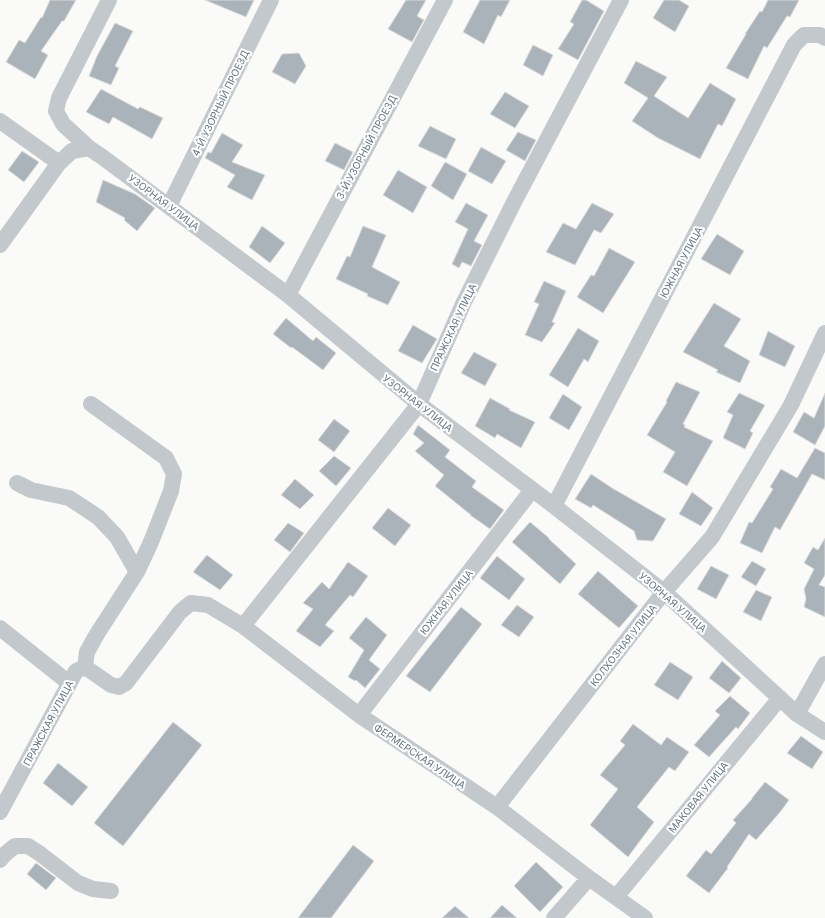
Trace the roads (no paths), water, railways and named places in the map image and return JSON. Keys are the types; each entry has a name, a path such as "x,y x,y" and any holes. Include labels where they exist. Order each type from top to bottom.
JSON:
{"street":[{"name":"УЗОРНАЯ УЛИЦА","path":"109,0 59,98 56,111 63,124 89,148 102,156 288,295 419,404 554,506 664,592 797,714 825,732"},
{"name":"4-Й УЗОРНЫЙ ПРОЕЗД","path":"169,206 271,0"},
{"name":"3-Й УЗОРНЫЙ ПРОЕЗД","path":"288,295 445,0"},
{"name":"ПРАЖСКАЯ УЛИЦА","path":"243,626 419,404 463,304 518,195 621,0"},
{"name":"ЮЖНАЯ УЛИЦА","path":"554,506 794,45 804,35 822,36"},
{"path":"0,121 59,163"},
{"path":"0,245 59,163 72,151 89,148"},
{"name":"КОЛХОЗНАЯ УЛИЦА","path":"497,806 664,592 712,537 791,405 825,334"},
{"path":"85,667 87,652 137,572 151,542 171,491 174,474 166,458 91,404"},
{"path":"17,483 30,490 68,498 98,516 117,537 137,572"},
{"name":"ЮЖНАЯ УЛИЦА","path":"359,715 532,490"},
{"name":"ФЕРМЕРСКАЯ УЛИЦА","path":"85,667 112,685 119,687 126,683 180,612 192,603 208,605 243,626 359,715 497,806 589,878 645,918"},
{"path":"0,628 69,683"},
{"path":"797,714 825,664"},
{"name":"ПРАЖСКАЯ УЛИЦА","path":"0,812 76,671 85,667"},
{"name":"МАКОВАЯ УЛИЦА","path":"616,897 780,698"},
{"path":"0,860 16,846 28,846 78,883 93,889 111,891"},
{"path":"554,918 589,878"}]}
